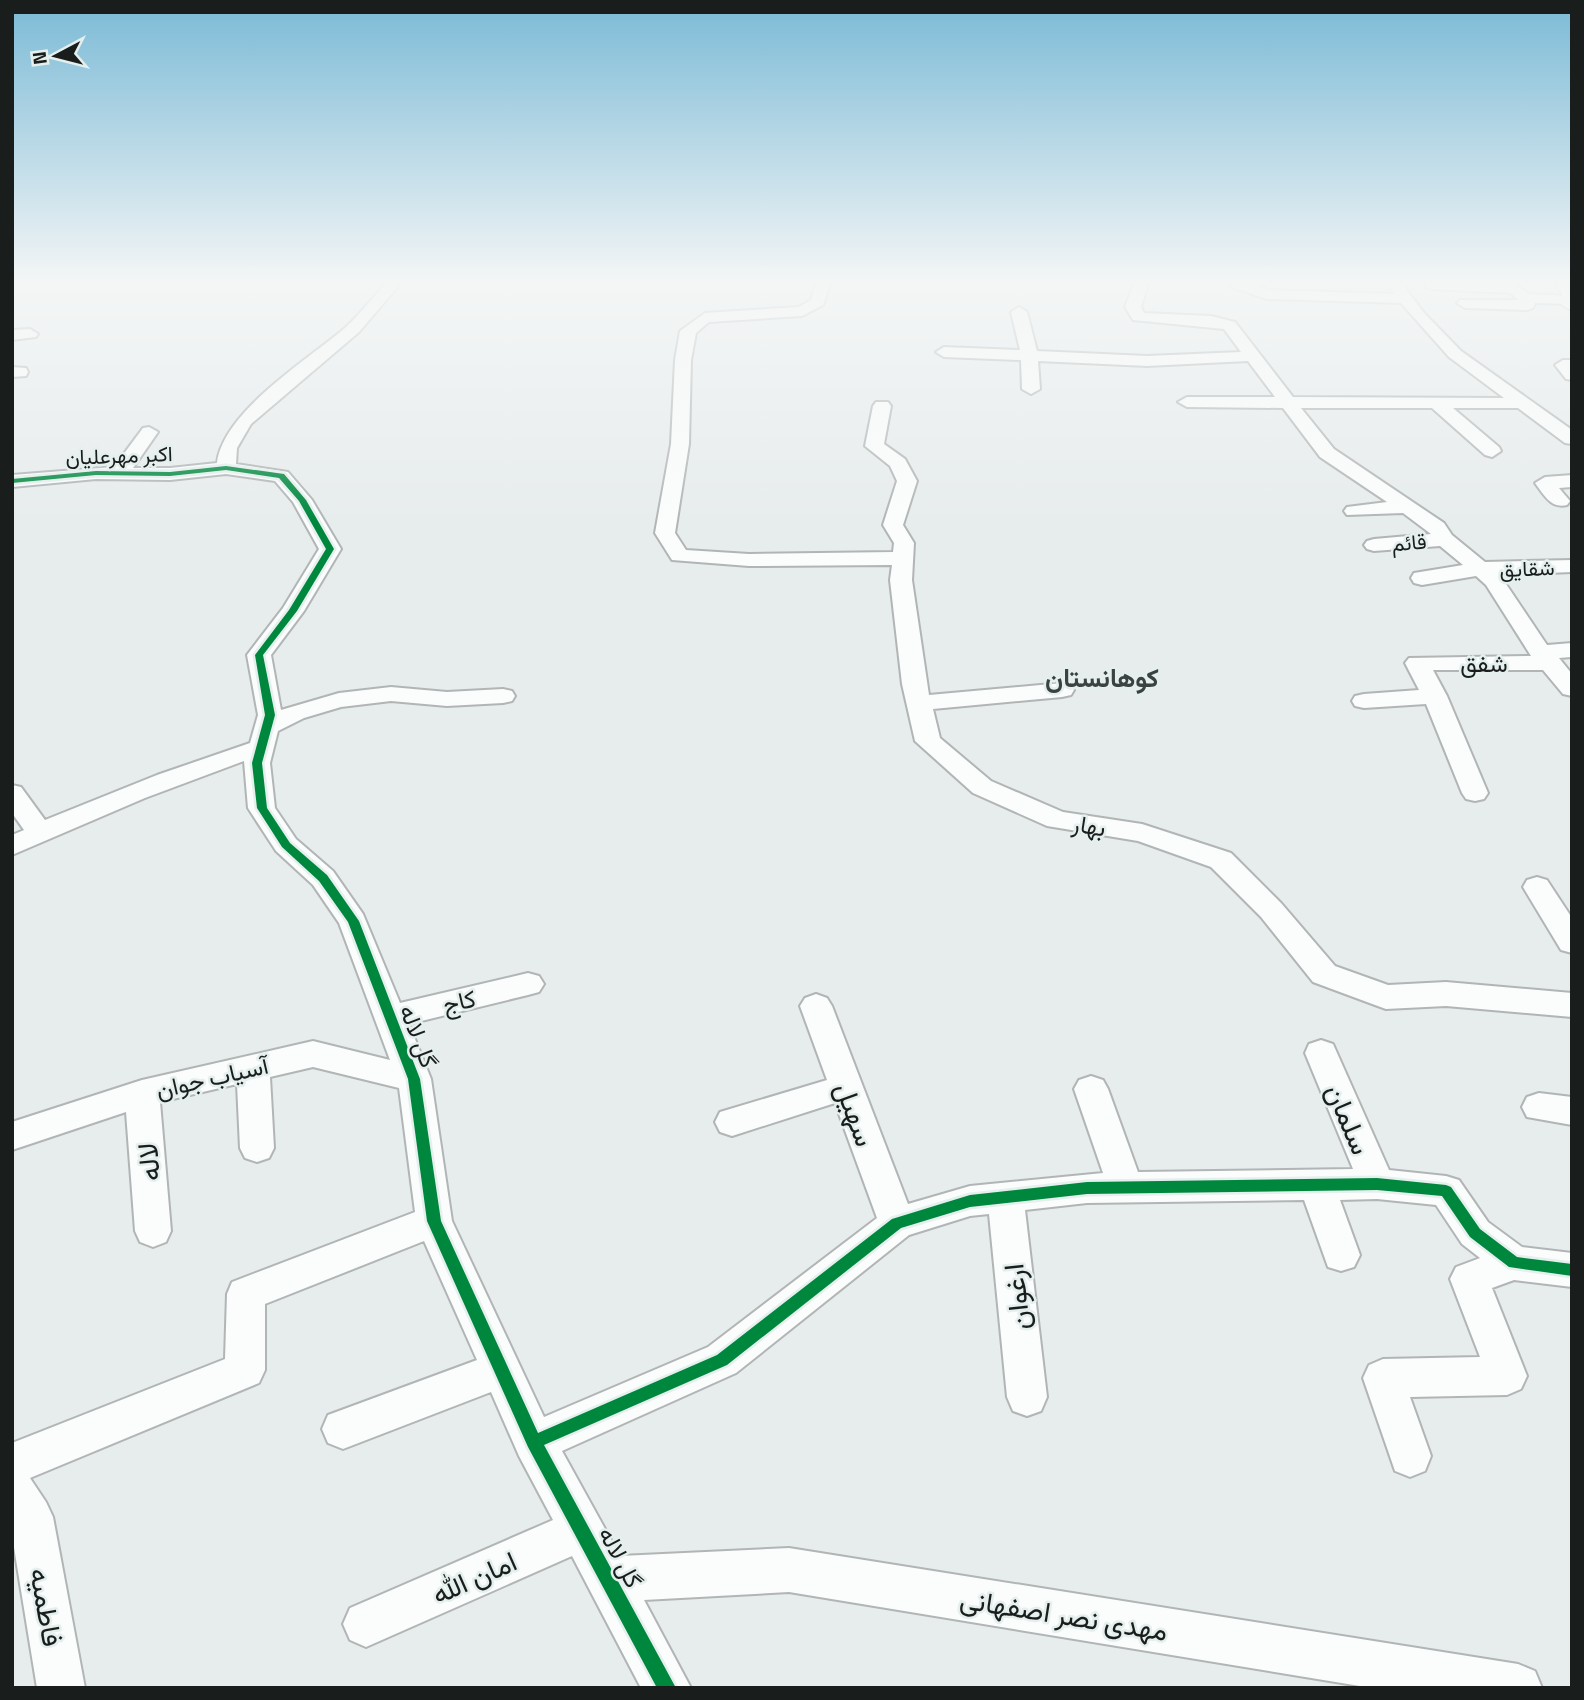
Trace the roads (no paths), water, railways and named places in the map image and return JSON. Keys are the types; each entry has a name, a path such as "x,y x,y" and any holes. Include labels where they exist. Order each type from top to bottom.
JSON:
{"street":[{"path":"226,468 228,448 244,421 312,363"},
{"path":"683,363 677,471 665,533 679,556 749,560 903,558"},
{"path":"1030,363 1031,389"},
{"path":"1258,363 1290,401 1327,453 1437,527 1445,539 1494,581 1546,657 1572,688"},
{"path":"1469,363 1572,439"},
{"path":"1572,365 1563,365 1572,375"},
{"path":"1434,401 1492,451"},
{"path":"1187,402 1526,403"},
{"name":"بهار","path":"882,406 874,446 898,464 906,481 893,525 904,543 901,580 919,702 928,741 982,788 1057,820 1142,834 1221,860 1271,910 1324,974 1386,997 1446,994 1572,1005"},
{"path":"120,473 149,432"},
{"name":"اکبر مهرعلیان","path":"12,481 120,473 170,474 226,468"},
{"name":"گل لاله","path":"226,468 281,476 302,500 330,549 293,611 259,655 270,715 257,763 262,808 286,845 323,878 353,921 414,1079 434,1221 534,1442 667,1688"},
{"path":"1560,501 1545,483 1572,481"},
{"path":"1354,511 1407,507"},
{"name":"قائم","path":"1374,545 1445,539"},
{"name":"شقایق","path":"1422,578 1481,569 1572,566"},
{"name":"شفق","path":"1435,696 1418,663 1546,657 1572,650"},
{"path":"919,702 1062,690"},
{"path":"12,846 264,737 295,713 340,700 391,694 447,699 503,696"},
{"path":"1364,701 1435,696 1475,793"},
{"path":"12,793 40,833"},
{"path":"1537,887 1572,942"},
{"name":"کاج","path":"390,1017 528,984"},
{"name":"سهیل","path":"816,1006 897,1223"},
{"name":"سلمان","path":"1321,1053 1377,1184"},
{"name":"آسیاب جوان","path":"12,1136 142,1093 313,1054 414,1079"},
{"path":"253,1068 257,1148"},
{"path":"732,1122 846,1087"},
{"path":"1091,1089 1126,1188"},
{"name":"لاله","path":"142,1093 153,1231"},
{"path":"534,1442 722,1360 897,1223 970,1201 1087,1188 1377,1184 1446,1191 1475,1233 1514,1263"},
{"path":"1317,1185 1341,1255"},
{"name":"ارغوان","path":"1005,1197 1027,1397"},
{"path":"12,1464 245,1370 246,1294 434,1221"},
{"path":"1410,1456 1384,1378 1507,1376 1469,1279 1514,1263 1572,1270"},
{"path":"343,1429 502,1369"},
{"name":"فاطمیه","path":"12,1489 31,1517 61,1688"},
{"name":"امان الله","path":"366,1624 582,1530"},
{"name":"مهدی نصر اصفهانی","path":"609,1579 789,1570 1518,1688"}],"district":[{"name":"کوهانستان","path":"1102,677"}]}
